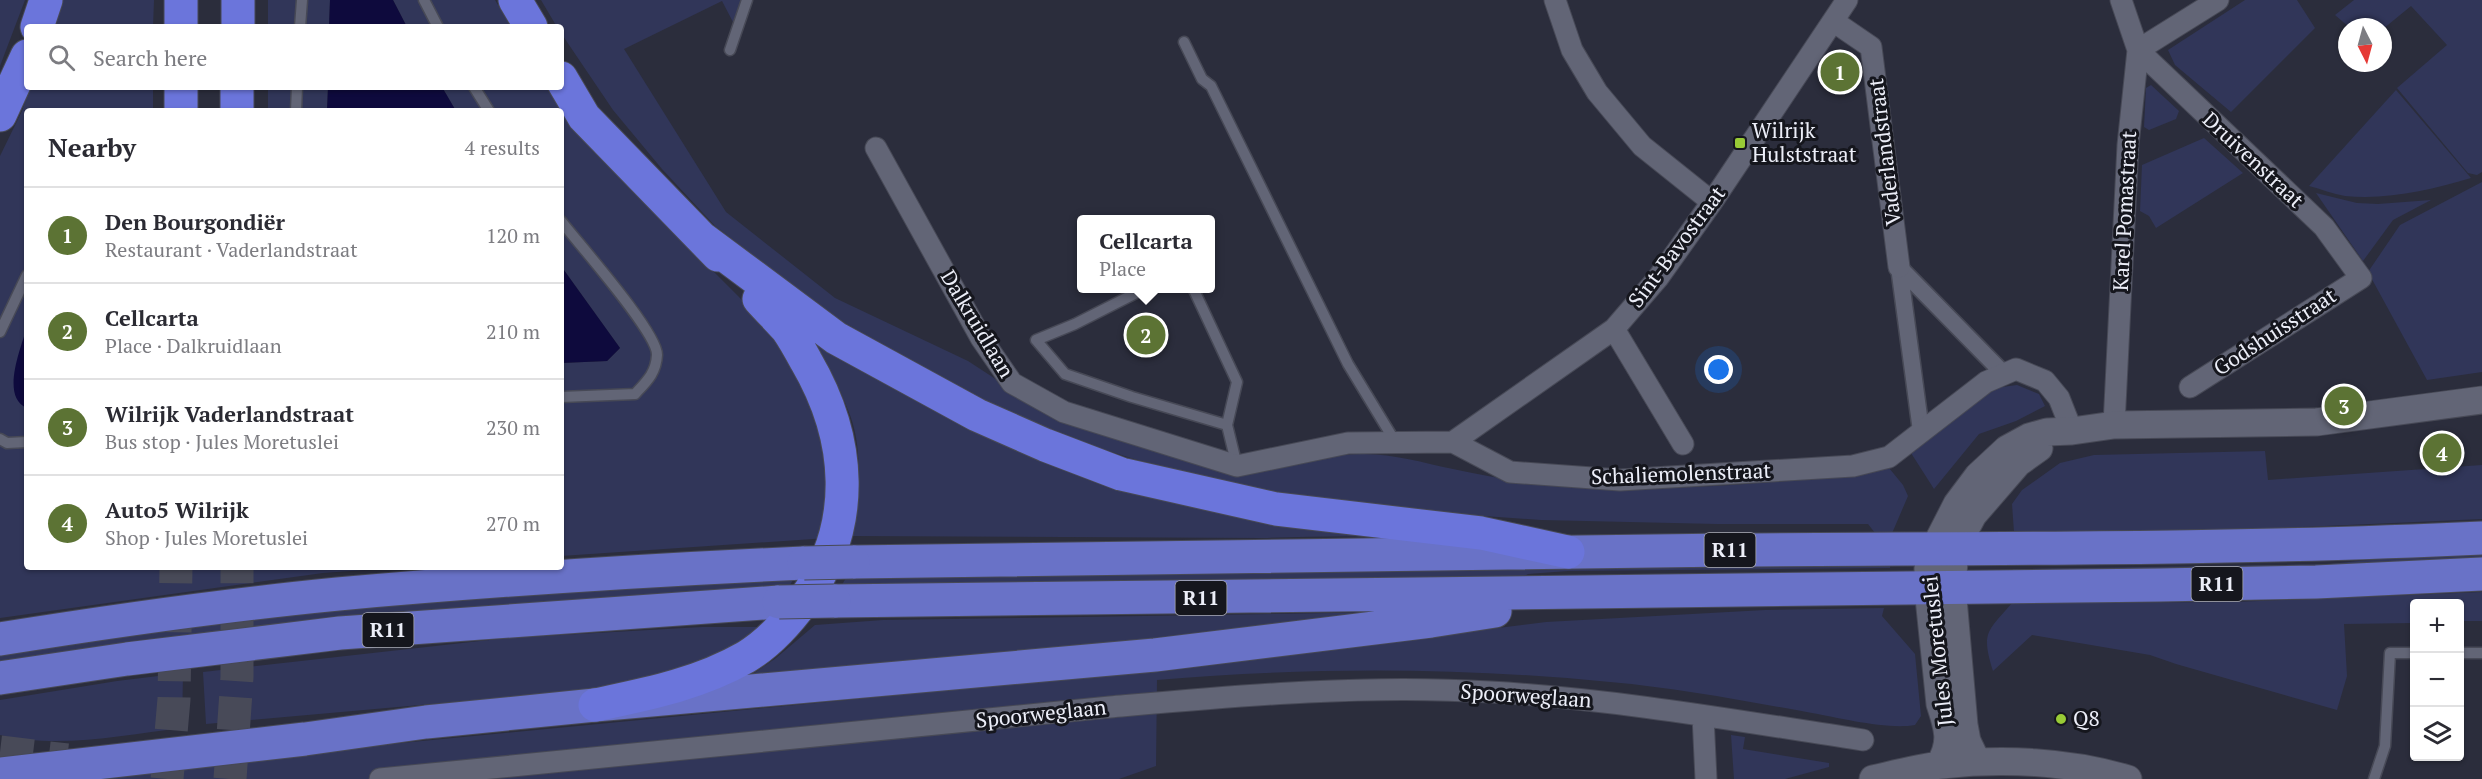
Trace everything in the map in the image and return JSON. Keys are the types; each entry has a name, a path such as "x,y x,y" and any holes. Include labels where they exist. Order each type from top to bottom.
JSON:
{"highway":[{"path":"38,24 46,0"},
{"path":"181,24 182,0"},
{"path":"238,0 238,24"},
{"path":"515,0 529,24"},
{"path":"0,115 24,63"},
{"path":"564,83 584,117 788,330 819,384 834,423 842,455 843,491 838,526 830,557 814,586 790,619 748,656 714,674 665,690 595,705"},
{"path":"180,108 181,90"},
{"path":"237,90 237,108"},
{"path":"703,239 836,338 977,415 1045,445 1121,474 1276,509 1481,533 1568,552"},
{"name":"R11","path":"0,639 132,618 336,594 628,570 804,562 1568,552 2010,550 2329,545 2482,538"},
{"name":"R11","path":"0,678 127,659 340,633 779,602 2292,582 2482,574"},
{"path":"0,774 305,739 426,722 1155,655 1431,621 1506,609 1567,593"}],"street":[{"path":"1555,0 1572,50 1597,92 1642,146 1712,202"},
{"name":"Sint-Bavostraat","path":"1454,442 1614,329 1658,278 1712,202 1847,0"},
{"name":"Karel Pomastraat","path":"2114,425 2128,145 2138,50 2121,0"},
{"path":"2138,50 2218,0"},
{"name":"Vaderlandstraat","path":"1833,21 1871,47 1921,432"},
{"name":"Druivenstraat","path":"2138,50 2324,227 2361,278"},
{"name":"Dalkruidlaan","path":"876,148 981,338 1012,383 1064,411 1237,466"},
{"path":"1899,267 2004,374 2016,369 2045,381 2059,398 2072,431"},
{"name":"Godshuisstraat","path":"2190,387 2361,278"},
{"name":"Schaliemolenstraat","path":"1614,329 1683,444"},
{"name":"Schaliemolenstraat","path":"1454,442 1510,472 1620,480 1852,466 1889,457 1986,382 2004,374"},
{"name":"Jules Moretuslei","path":"1977,762 1967,741 1940,587 1928,569 1944,549 1957,504 1978,476 2007,448 2029,436 2047,432 2114,425 2318,422 2482,400"},
{"path":"1237,466 1348,443 1454,442"},
{"name":"Jules Moretuslei","path":"1939,765 1948,751 1946,721 1940,704 1940,587"},
{"name":"Spoorweglaan","path":"380,779 1132,705 1353,689 1488,692 1608,701 1863,740"},
{"path":"1702,716 1706,779"},
{"path":"1873,779 1939,765 1977,762 2068,766 2128,779"}],"lane":[{"path":"300,24 302,0"},
{"path":"424,0 436,24"},
{"path":"730,50 747,0"},
{"path":"1185,42 1202,79 1211,86 1348,364 1396,444"},
{"path":"296,108 297,90"},
{"path":"476,90 487,108"},
{"path":"564,225 646,328 657,352 653,374 635,394 564,397"},
{"path":"0,333 24,281"},
{"path":"1136,293 1075,324 1036,340 1065,374 1227,425"},
{"path":"1195,293 1237,382 1227,425 1237,466"},
{"path":"0,439 7,443 24,442"},
{"path":"2374,779 2385,746 2390,653 2410,653"},
{"path":"2464,653 2482,653"}],"shaded area":[{"path":"0,0 25,0 0,66"},
{"path":"60,0 154,0 153,24 52,24"},
{"path":"268,0 330,0 329,24 268,24"},
{"path":"330,0 393,0 405,24 329,24"},
{"path":"393,0 495,0 509,24 405,24"},
{"path":"541,0 741,0 733,22 722,1 624,49 726,212 835,298 968,361 1017,393 1247,471 1277,468 1349,454 1375,454 1540,484 1641,489 1859,476 1889,468 1903,485 1908,496 1890,538 1879,538 1868,524 1717,524 1541,520 1413,511 1294,496 1224,481 1134,459 1035,428 895,357 822,309 715,226 662,169 613,110 564,37 564,24 555,24"},
{"path":"2245,0 2297,0 2315,28 2231,112 2175,65 2168,50"},
{"path":"2354,0 2482,0 2482,172 2477,175 2468,173 2397,88 2447,45 2411,6 2392,22 2392,18 2338,18 2335,15"},
{"path":"2151,85 2179,111 2176,119 2149,130 2144,127 2146,88"},
{"path":"29,90 153,90 153,108 24,108 24,570 365,570 323,573 0,618 0,156 22,111"},
{"path":"268,90 328,90 327,108 268,108"},
{"path":"328,90 444,90 454,108 327,108"},
{"path":"444,90 552,90 615,173 739,297 780,342 828,435 828,538 564,556 564,363 607,361 620,348 564,270 564,108 454,108"},
{"path":"2396,90 2471,178 2425,190 2377,197 2345,196 2309,186"},
{"path":"2204,138 2243,173 2156,228 2149,216 2140,211 2142,165"},
{"path":"2482,182 2482,372 2427,380 2368,272 2400,225"},
{"path":"2316,193 2357,203 2378,204 2431,200 2393,220 2363,261"},
{"path":"564,270 620,348 607,361 564,363"},
{"path":"811,336 929,404 1385,537 850,536 857,489 857,441 844,400"},
{"path":"24,337 24,406 15,394 17,359"},
{"path":"2017,385 2039,394 2045,406 2016,421 1979,434 1934,489 1911,453 1995,388"},
{"path":"2265,451 2268,480 2482,465 2482,519 2261,529 2014,532 2012,504 2022,490 2060,463 2094,455"},
{"path":"2482,548 2482,564 2013,577 2013,569 2330,564"},
{"path":"1890,561 1890,568 1568,571 1528,574 1515,581 840,588 846,578"},
{"path":"793,580 786,591 0,667 0,653 259,615 571,590"},
{"path":"2482,592 2482,621 2464,621 2464,599 2410,599 2410,623 2344,624 2347,676 2337,710 2150,655 2032,635 1993,671 1989,658 1987,640 1989,633 2012,603 2235,602"},
{"path":"1884,608 1882,616 1915,654 1921,716 1915,725 1891,726 1864,723 1711,695 1610,682 1440,671 1327,671 1157,680 1156,766 1119,779 28,779 1188,667 1546,622 1765,610"},
{"path":"1397,612 1280,627 747,678 776,658 815,625 883,620"},
{"path":"702,627 761,627 741,649 612,688 206,724 203,672 507,638"},
{"path":"183,673 182,728 68,741 22,739 0,735 0,700"},
{"path":"1731,735 1745,737 1743,749 1829,763 1829,767 1785,779 1734,779"}],"tunnel":[{"path":"167,779 174,699 176,570"},
{"path":"230,779 237,677 237,570"},
{"path":"0,752 67,760"}],"place":[{"name":"Den Bourgondiër","path":"1840,72"},
{"name":"Wilrijk Hulststraat","path":"1740,143"},
{"name":"Cellcarta","path":"1146,335"},
{"name":"Wilrijk Vaderlandstraat","path":"2344,406"},
{"name":"Auto5 Wilrijk","path":"2442,453"},
{"name":"Q8","path":"2061,719"}]}
